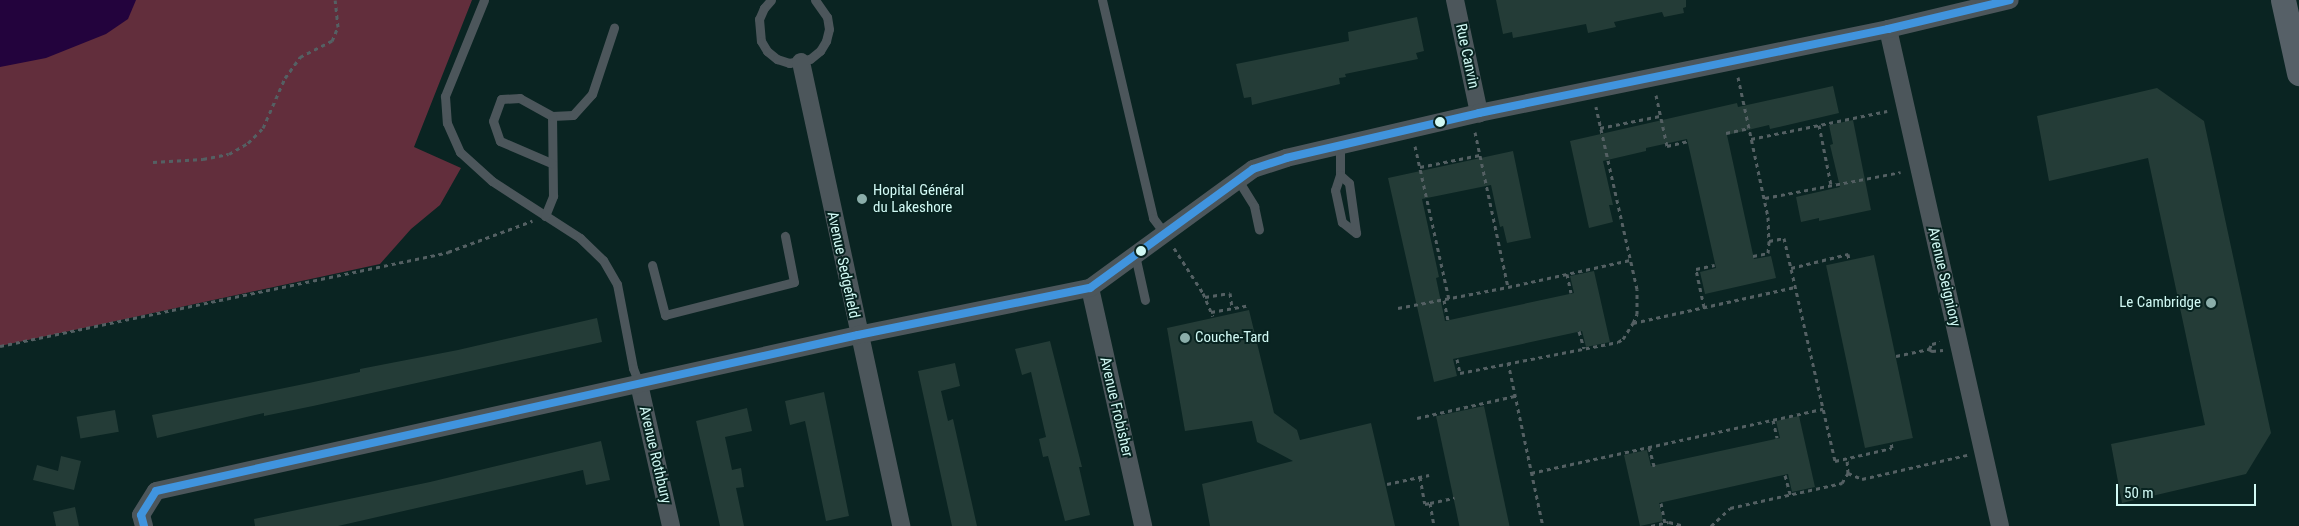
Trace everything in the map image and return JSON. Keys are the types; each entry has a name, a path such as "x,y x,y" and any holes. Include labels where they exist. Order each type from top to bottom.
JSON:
{"street":[{"name":"Rue Canvin","path":"1455,0 1479,113"},
{"path":"144,526 141,515 156,491 858,335 1090,288 1135,255 1169,241 1238,180 1254,169 1286,158 1479,113 1888,29 2010,0"},
{"path":"2283,0 2299,73"},
{"name":"Avenue Seigniory","path":"1888,29 2000,526"},
{"name":"Avenue Sedgefield","path":"801,62 858,335 901,526"},
{"name":"Avenue Frobisher","path":"1090,288 1143,526"},
{"name":"Avenue Rothbury","path":"639,384 671,526"}],"lane":[{"path":"484,0 445,96 447,123 460,152 492,182 580,238 603,260 617,284 633,368 639,384"},
{"path":"771,0 764,8 759,20 761,41 767,51 777,59 788,63 801,62 820,51 826,41 829,29 827,17 819,1"},
{"path":"1102,0 1153,218 1169,241"},
{"path":"551,163 500,141 493,121 501,99 520,98 552,116 573,115 592,94 614,28"},
{"path":"545,216 553,196 551,163 552,116"},
{"path":"1340,145 1340,175 1335,190 1342,222 1356,233 1349,183 1340,175"},
{"path":"1238,180 1254,206 1260,229"},
{"path":"652,265 665,315 794,282 784,236"},
{"path":"1135,255 1145,300"}],"path":[{"path":"153,162 202,159 230,154 248,143 263,128 285,78 300,57 332,40 338,27 335,0"},
{"path":"1737,74 1768,218 1768,253 1753,256"},
{"path":"1655,91 1666,146 1688,141"},
{"path":"1457,358 1460,373 1508,362 1618,342 1623,339 1633,323 1638,301 1595,104"},
{"path":"1751,139 1887,111"},
{"path":"1600,128 1660,116"},
{"path":"1819,125 1831,185"},
{"path":"1726,133 1749,128"},
{"path":"1474,130 1508,287"},
{"path":"1415,142 1449,299"},
{"path":"1420,167 1480,155"},
{"path":"1764,198 1901,172"},
{"path":"0,346 448,252 545,216"},
{"path":"1769,241 1784,238 1835,461 1892,448 1891,443"},
{"path":"1169,241 1205,297 1212,314 1246,306"},
{"path":"1791,268 1848,254 1849,260"},
{"path":"1398,308 1508,287 1630,260"},
{"path":"1704,307 1696,269 1716,265"},
{"path":"1567,274 1571,293"},
{"path":"1633,323 1795,287"},
{"path":"1205,297 1230,293 1232,308"},
{"path":"1444,300 1448,321"},
{"path":"1580,331 1584,348"},
{"path":"1929,349 1932,344 1941,342"},
{"path":"1896,356 1929,349 1932,351 1943,350"},
{"path":"1508,362 1543,526"},
{"path":"1417,418 1515,396"},
{"path":"1532,473 1823,408"},
{"path":"1773,420 1777,438"},
{"path":"1649,447 1654,466"},
{"path":"1848,473 1862,479 1968,454"},
{"path":"1711,526 1730,508 1842,483 1848,473 1846,459"},
{"path":"1387,484 1429,475"},
{"path":"1785,475 1790,494"},
{"path":"1420,477 1426,504 1454,498"},
{"path":"1430,503 1434,526"},
{"path":"1661,503 1667,524"},
{"path":"1651,526 1667,524 1685,526"}],"shaded area":[{"path":"0,0 472,0 414,147 461,168 440,205 411,229 380,264 0,346"},
{"path":"0,0 136,0 128,19 106,34 46,58 0,67"}],"building":[{"path":"1496,0 1686,0 1686,7 1683,8 1684,13 1664,17 1662,12 1614,22 1616,27 1588,33 1586,24 1513,38 1512,32 1503,34"},
{"path":"1417,17 1424,51 1416,53 1418,59 1345,74 1346,77 1339,78 1340,84 1252,105 1251,97 1244,98 1236,64 1349,41 1348,32"},
{"path":"1833,86 1839,113 1770,129 1769,125 1727,135 1754,259 1771,256 1776,278 1705,294 1700,272 1716,268 1687,139 1646,148 1646,151 1603,161 1613,205 1609,205 1613,222 1589,228 1570,141 1737,103 1738,107"},
{"name":"Le Cambridge","path":"2157,88 2204,121 2271,433 2246,474 2122,503 2111,444 2205,425 2148,158 2049,181 2037,116"},
{"path":"1853,120 1871,210 1819,221 1819,218 1801,222 1796,197 1840,187 1830,145 1833,144 1829,125"},
{"path":"1513,151 1531,238 1507,243 1503,226 1500,227 1491,185 1422,199 1439,277 1436,278 1445,321 1574,293 1570,276 1594,271 1610,342 1586,347 1582,331 1453,359 1457,376 1434,382 1388,178"},
{"path":"1874,255 1913,438 1865,448 1826,265"},
{"path":"1249,310 1274,413 1297,430 1300,440 1371,423 1395,526 1210,526 1202,484 1293,461 1257,442 1252,421 1185,431 1167,328"},
{"path":"597,318 602,342 313,406 264,416 264,413 157,438 152,415 360,372 360,369 458,350"},
{"path":"1050,341 1082,467 1079,467 1090,515 1065,521 1048,456 1043,457 1039,439 1046,437 1031,372 1022,375 1015,349"},
{"path":"955,363 960,386 941,391 948,421 953,419 977,526 952,526 918,371"},
{"path":"824,392 849,516 826,521 805,421 790,425 785,401"},
{"path":"1484,406 1510,526 1459,526 1436,416"},
{"path":"747,408 752,431 725,437 732,470 741,468 744,487 736,488 744,526 720,526 696,421"},
{"path":"115,410 119,432 80,438 77,417"},
{"path":"1799,416 1815,487 1792,492 1788,474 1659,503 1663,521 1640,526 1624,455 1647,450 1651,466 1780,438 1776,421"},
{"path":"601,441 610,480 586,485 583,470 338,526 255,526 254,519 430,482"},
{"path":"61,456 81,461 74,490 33,480 37,465 58,471"},
{"path":"75,507 79,526 56,526 53,512"}],"transit line":[{"path":"144,526 141,515 156,491 858,335 1090,288 1253,169 1286,158 1479,113 1888,29 2010,0"}],"place":[{"name":"Hopital Général du Lakeshore","path":"862,199"},
{"name":"Le Cambridge","path":"2211,303"},
{"name":"Couche-Tard","path":"1185,338"}]}
